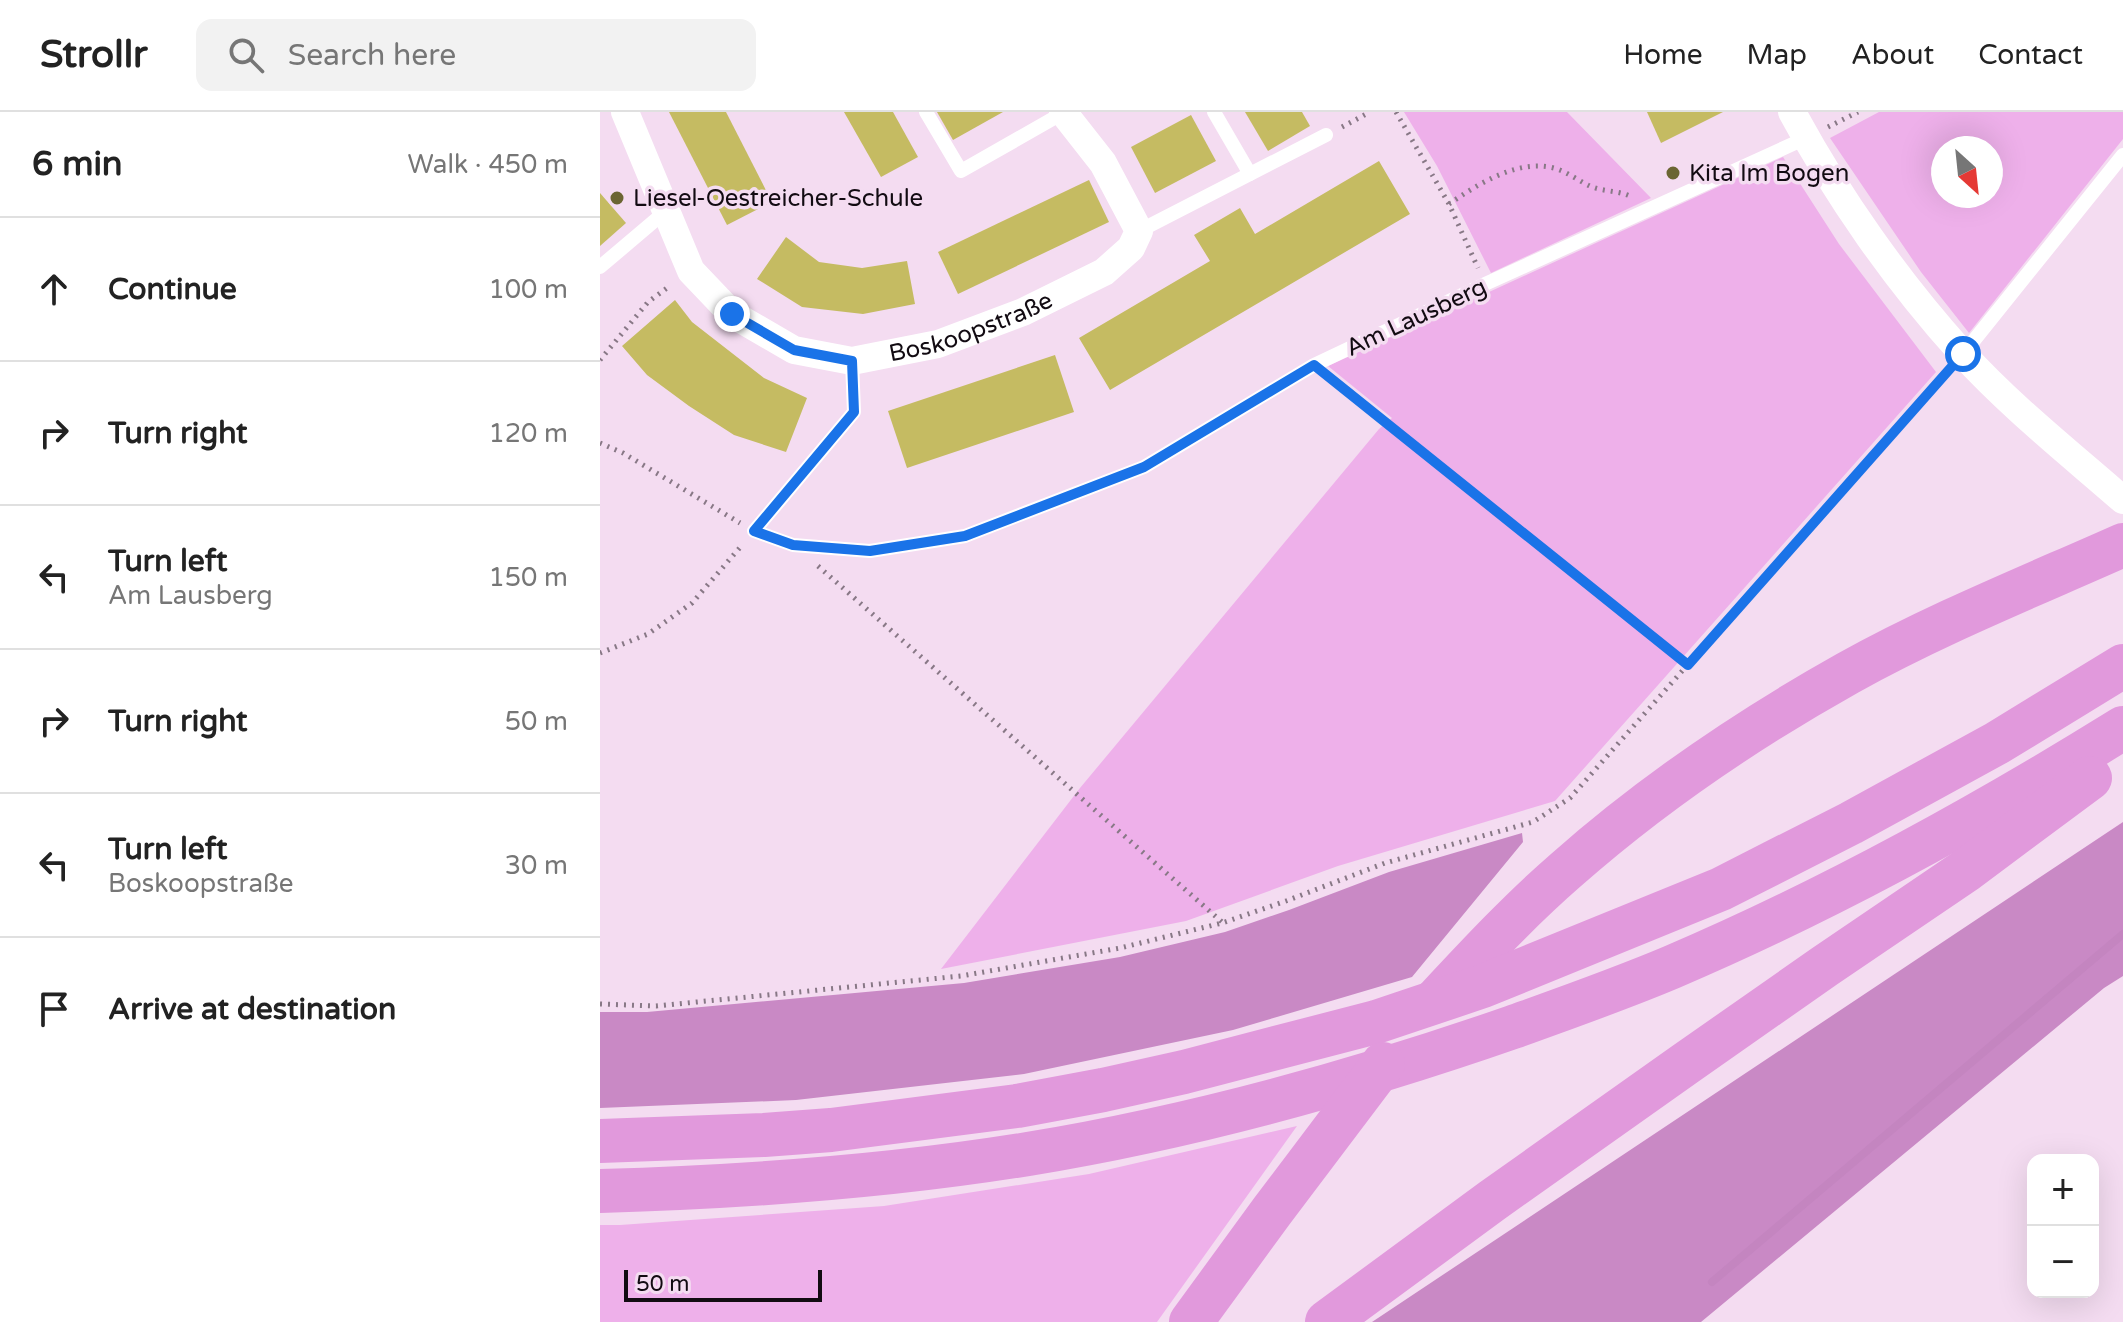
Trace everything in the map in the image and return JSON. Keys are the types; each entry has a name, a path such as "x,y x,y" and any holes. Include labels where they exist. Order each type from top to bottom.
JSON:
{"highway":[{"path":"1191,1322 1422,1016 1477,956 1567,869 1673,784 1776,714 1851,671 1937,628 2123,545"},
{"path":"600,1141 831,1130 1017,1106 1184,1072 1376,1022 1483,986 1721,889 1851,823 1997,743 2123,666"},
{"path":"600,1191 845,1178 1028,1154 1195,1121 1406,1062 1669,969 1763,926 1847,886 1942,835 2123,728"},
{"path":"1327,1322 1685,1064 1965,871 2123,754"}],"street":[{"name":"Boskoopstraße","path":"625,112 691,271 732,314 794,350 852,361 938,344 1023,312 1104,272 1131,248 1139,231"},
{"path":"1063,112 1103,163 1139,231"},
{"path":"1792,112 1864,228 1912,295 1963,354 2028,417 2123,500"}],"lane":[{"path":"926,112 961,171 1063,112"},
{"path":"1214,112 1250,174"},
{"path":"1139,231 1326,135"},
{"name":"Am Lausberg","path":"754,531 793,545 870,551 965,536 1144,467 1314,365 1806,138"},
{"path":"1963,354 2123,155"},
{"path":"600,267 666,211"},
{"path":"754,531 854,412 852,361"}],"path":[{"path":"1326,135 1370,112"},
{"path":"1396,112 1449,204 1485,284"},
{"path":"1449,204 1494,178 1531,165 1557,169 1594,188 1629,195 1648,210"},
{"path":"600,360 648,302 691,271"},
{"path":"600,1004 656,1006 961,976 1120,948 1222,923 1385,863 1533,822 1570,798 1963,354"},
{"path":"1314,365 1688,665"},
{"path":"600,443 623,453 754,531 692,603 648,634 600,653"},
{"path":"793,545 1222,923"}],"shaded area":[{"path":"1404,112 1567,112 1651,198 1491,273 1437,166"},
{"path":"1879,112 2123,112 2123,139 1969,333 1921,272 1830,138"},
{"path":"1783,157 1839,244 1936,372 1555,801 1338,866 1186,921 941,969 1080,788 1379,429 1392,418 1328,366"},
{"path":"2123,822 2123,976 2104,988 1701,1322 1372,1322"},
{"path":"1522,833 1523,842 1412,977 1233,1030 1024,1074 796,1100 600,1108 600,1012 647,1012 964,983 1120,957 1225,932 1389,872"},
{"path":"1297,1126 1157,1322 600,1322 600,1225 884,1206 1089,1174"}],"building":[{"path":"669,112 726,112 772,202 727,225"},
{"path":"844,112 893,112 918,157 881,177"},
{"path":"937,112 1003,112 953,140"},
{"path":"1245,112 1302,112 1310,126 1268,151"},
{"path":"1647,112 1723,112 1661,143"},
{"path":"1191,115 1216,161 1155,193 1131,147"},
{"path":"1379,161 1410,214 1110,390 1079,338 1210,261 1194,235 1240,208 1255,234"},
{"path":"1089,180 1109,222 958,294 938,252"},
{"path":"600,193 626,223 600,246"},
{"path":"786,237 819,262 862,268 907,261 915,304 863,314 802,307 757,279"},
{"path":"675,300 692,322 764,378 807,398 786,452 734,435 689,406 647,375 622,346"},
{"path":"1055,355 1074,412 907,468 888,411"}],"waterway":[{"path":"1712,1282 2123,934"}],"place":[{"name":"Kita Im Bogen","path":"1673,173"},
{"name":"Liesel-Oestreicher-Schule","path":"617,198"}],"route":[{"path":"732,314 794,350 852,361 854,412 754,531 793,545 870,551 965,536 1144,467 1314,365 1688,665 1963,354"}]}
